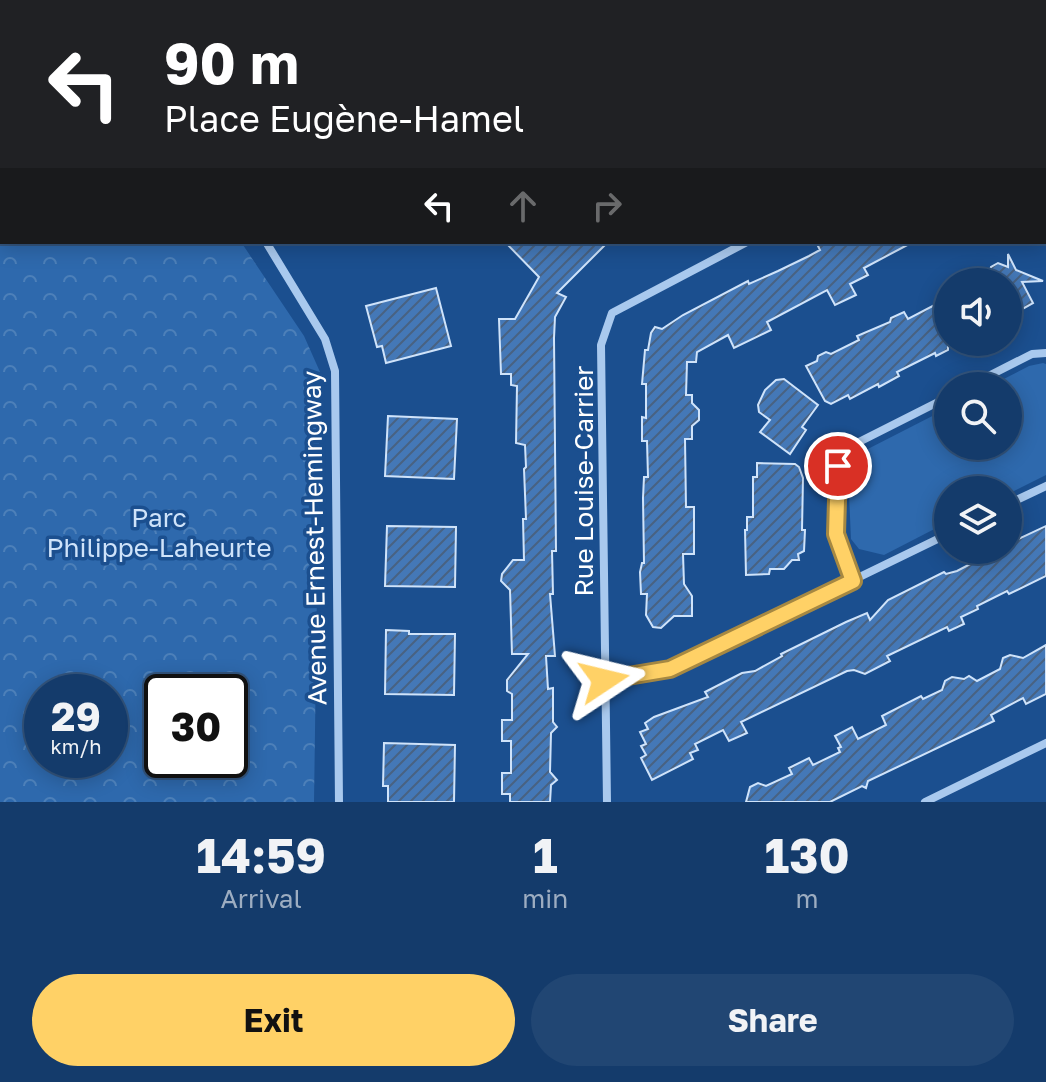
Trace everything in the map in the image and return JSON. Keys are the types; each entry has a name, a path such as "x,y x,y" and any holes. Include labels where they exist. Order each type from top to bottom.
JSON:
{"street":[{"name":"Avenue Ernest-Hemingway","path":"267,244 325,339 335,371 339,802"},
{"name":"Rue Louise-Carrier","path":"607,802 601,345 612,313 743,244"},
{"path":"997,372 1032,354 1046,353"},
{"path":"853,581 836,534 838,466 849,447 934,404"},
{"path":"1022,497 1046,486"},
{"path":"604,680 670,669 934,541"},
{"path":"925,802 1046,743"}],"green space":[{"name":"Parc Philippe-Laheurte","path":"0,244 242,244 304,336 320,372 314,802 0,802"},
{"path":"1046,364 1046,475 1022,487 1022,476 934,476 934,529 884,555 859,549 851,539 848,472 858,454 934,415 934,460 1022,460 1022,372 1017,372 1029,366"}],"building":[{"path":"507,244 606,244 557,293 566,297 555,317 556,551 552,551 553,594 550,594 555,656 546,656 548,689 553,688 553,722 557,727 551,733 550,772 557,780 551,785 550,802 510,802 510,794 502,794 502,773 511,773 511,741 502,741 502,720 512,720 512,694 507,691 507,680 528,654 512,654 510,590 501,581 502,574 513,560 524,560 526,467 525,445 516,443 517,386 511,385 511,374 501,374 499,319 515,319 539,277"},
{"path":"817,244 909,244 864,268 868,275 850,284 856,295 835,305 827,290 767,322 771,330 734,348 728,335 697,352 696,362 687,362 686,395 692,395 692,403 699,410 699,420 692,426 692,439 685,439 686,507 694,507 694,554 683,554 684,584 692,596 692,616 674,616 661,628 653,627 646,615 647,594 641,594 640,572 644,563 644,477 648,477 647,441 642,441 646,384 642,384 645,350 648,350 651,333 655,327 662,329 748,281 749,284 820,250"},
{"path":"1008,254 1015,268 991,268 998,263 1008,267"},
{"path":"1022,272 1043,281 1022,282"},
{"path":"1022,282 1033,303 1022,309"},
{"path":"436,288 451,346 386,363 382,346 377,347 366,306"},
{"path":"934,305 934,354 897,372 899,376 879,387 878,384 850,399 848,395 831,404 825,401 806,366 817,361 818,356 826,352 831,354 859,340 857,336 890,322 891,318 904,312 908,319"},
{"path":"784,379 818,405 802,427 806,430 790,454 760,432 770,420 759,412 758,405 765,390 776,380"},
{"path":"388,416 457,419 454,479 385,476"},
{"path":"757,463 795,464 799,467 803,478 804,551 798,554 799,560 792,560 784,569 770,569 769,574 746,575 745,530 747,517 753,517 753,477 757,477"},
{"path":"387,526 456,527 455,587 385,586"},
{"path":"1046,526 1046,576 977,606 978,609 961,617 964,624 949,631 947,627 887,656 890,661 865,674 847,671 741,722 747,733 729,741 723,730 695,744 698,750 690,753 693,759 652,780 641,758 646,755 641,746 646,744 640,732 648,729 645,723 654,717 708,697 705,692 742,673 755,671 781,654 846,622 867,613 870,620 888,600 944,572 957,571 970,564 1022,564 1022,537"},
{"path":"386,630 409,631 409,634 455,634 454,695 385,694"},
{"path":"1046,645 1046,694 1026,704 1023,698 991,715 994,721 868,781 866,788 862,786 830,802 746,802 750,787 758,783 766,786 792,774 789,768 809,758 813,765 840,752 838,748 841,747 835,736 852,727 858,739 886,725 882,716 921,696 923,699 942,690 945,681 952,677 964,679 969,676 977,681 1000,669 1003,658 1010,655 1023,658"},
{"path":"384,743 455,745 454,802 388,802 388,786 383,786"}],"route":[{"path":"604,680 670,669 853,581 836,534 838,466"}]}
